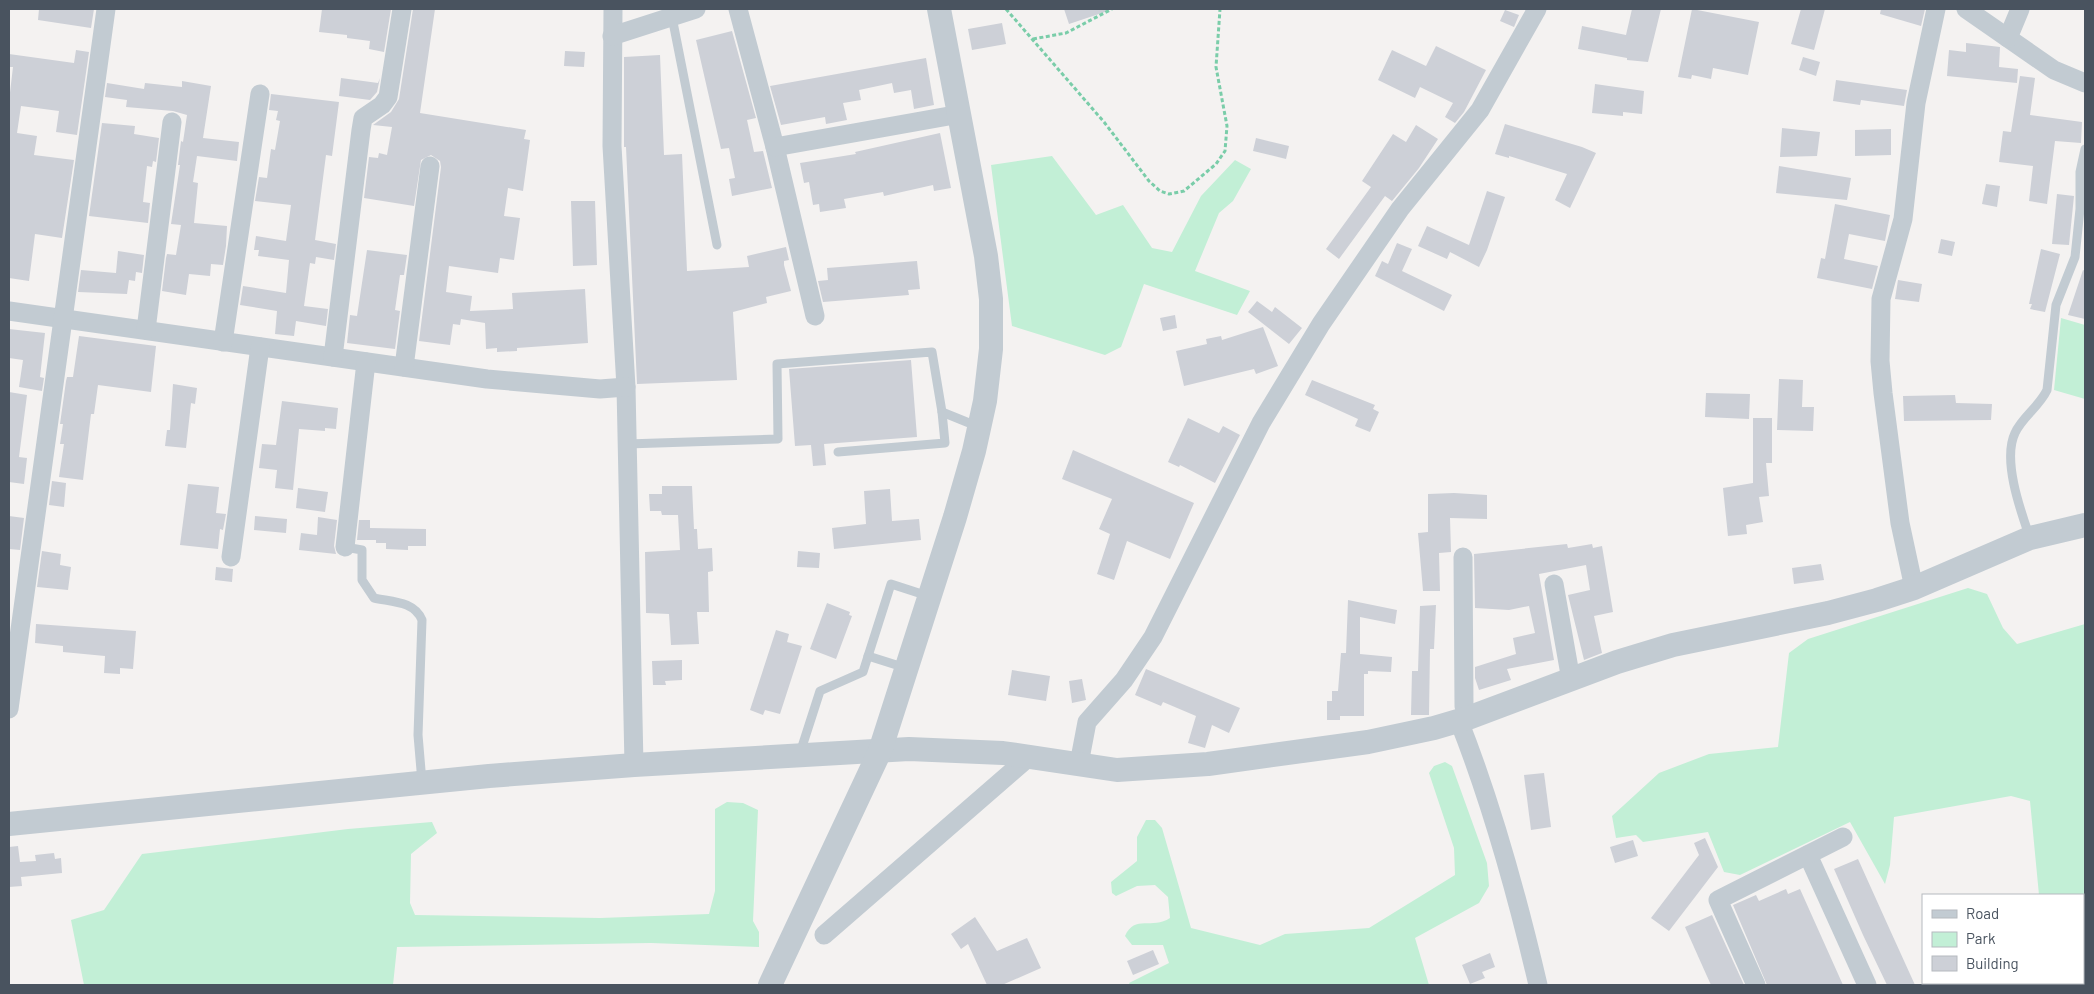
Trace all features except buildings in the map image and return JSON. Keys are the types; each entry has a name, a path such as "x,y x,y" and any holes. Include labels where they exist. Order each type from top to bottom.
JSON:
{"street":[{"path":"9,709 106,9"},
{"path":"334,357 360,130 363,118 382,105 388,97 402,9"},
{"path":"613,9 612,146 626,387 634,765"},
{"path":"612,36 696,9"},
{"path":"738,9 775,148 815,316"},
{"path":"770,985 880,751 958,507 986,401 991,349 991,299 986,256 939,9"},
{"path":"1079,764 1087,722 1124,680 1153,637 1261,423 1322,324 1400,209 1480,110 1537,9"},
{"path":"1914,588 1900,523 1883,393 1880,361 1881,300 1902,219 1916,104 1936,9"},
{"path":"1966,9 2054,70 2085,83"},
{"path":"2008,38 2020,9"},
{"path":"223,342 260,94"},
{"path":"775,148 960,114"},
{"path":"146,330 172,122"},
{"path":"404,367 430,166"},
{"path":"9,311 496,380 600,389 626,387"},
{"path":"231,557 260,347"},
{"path":"345,547 366,362"},
{"path":"9,824 422,783 634,765 880,751 971,751 1030,756 1117,770 1208,764 1368,742 1463,719 1673,645 1828,613 1914,588 2030,538 2085,525"},
{"path":"1463,557 1463,719 1506,857 1538,985"},
{"path":"1554,584 1571,680"},
{"path":"824,935 1030,756"},
{"path":"1756,985 1718,900 1843,837"},
{"path":"1808,855 1867,985"}],"lane":[{"path":"672,17 717,246"},
{"path":"2030,538 2019,507 2011,447 2014,434 2020,424 2042,401 2047,390 2056,305 2075,257 2080,209 2080,172 2085,149"},
{"path":"627,444 778,439 777,364 932,352 945,443 838,452"},
{"path":"942,412 980,427"},
{"path":"345,547 362,550 362,580 374,598 412,606 418,611 422,620 418,735 422,783"},
{"path":"800,756 820,691 863,672 891,584 930,597"},
{"path":"868,656 907,668"}],"path":[{"path":"1006,9 1104,122 1149,181 1160,191 1169,194 1184,191 1216,164 1225,151 1227,126 1216,66 1220,9"},
{"path":"1032,39 1066,33 1112,9"}],"green space":[{"path":"1052,156 1096,215 1123,205 1152,248 1172,252 1201,196 1235,160 1251,169 1233,201 1219,213 1195,271 1250,291 1237,315 1144,284 1121,347 1105,355 1012,326 991,165"},
{"path":"2061,318 2085,325 2085,399 2054,390"},
{"path":"1968,588 1987,594 2003,628 2017,644 2085,624 2085,956 2084,894 2039,894 2030,801 2011,796 1894,817 1890,865 1885,884 1850,822 1740,875 1724,872 1708,832 1643,842 1636,835 1616,838 1612,816 1659,773 1709,754 1778,747 1789,653 1808,639"},
{"path":"1445,762 1452,766 1487,863 1489,886 1479,903 1415,938 1429,985 1130,985 1129,983 1169,963 1163,945 1132,945 1125,936 1129,929 1139,924 1157,923 1170,918 1168,897 1155,885 1137,886 1116,896 1112,893 1111,882 1137,861 1137,837 1146,820 1155,820 1162,828 1191,928 1260,945 1285,934 1369,928 1455,875 1454,848 1429,773 1434,766"},
{"path":"727,802 743,803 758,810 753,921 759,932 759,947 651,943 397,947 393,985 84,985 71,920 104,910 142,854 348,829 432,822 437,833 411,854 410,903 415,915 600,918 709,914 715,891 715,809"}]}
